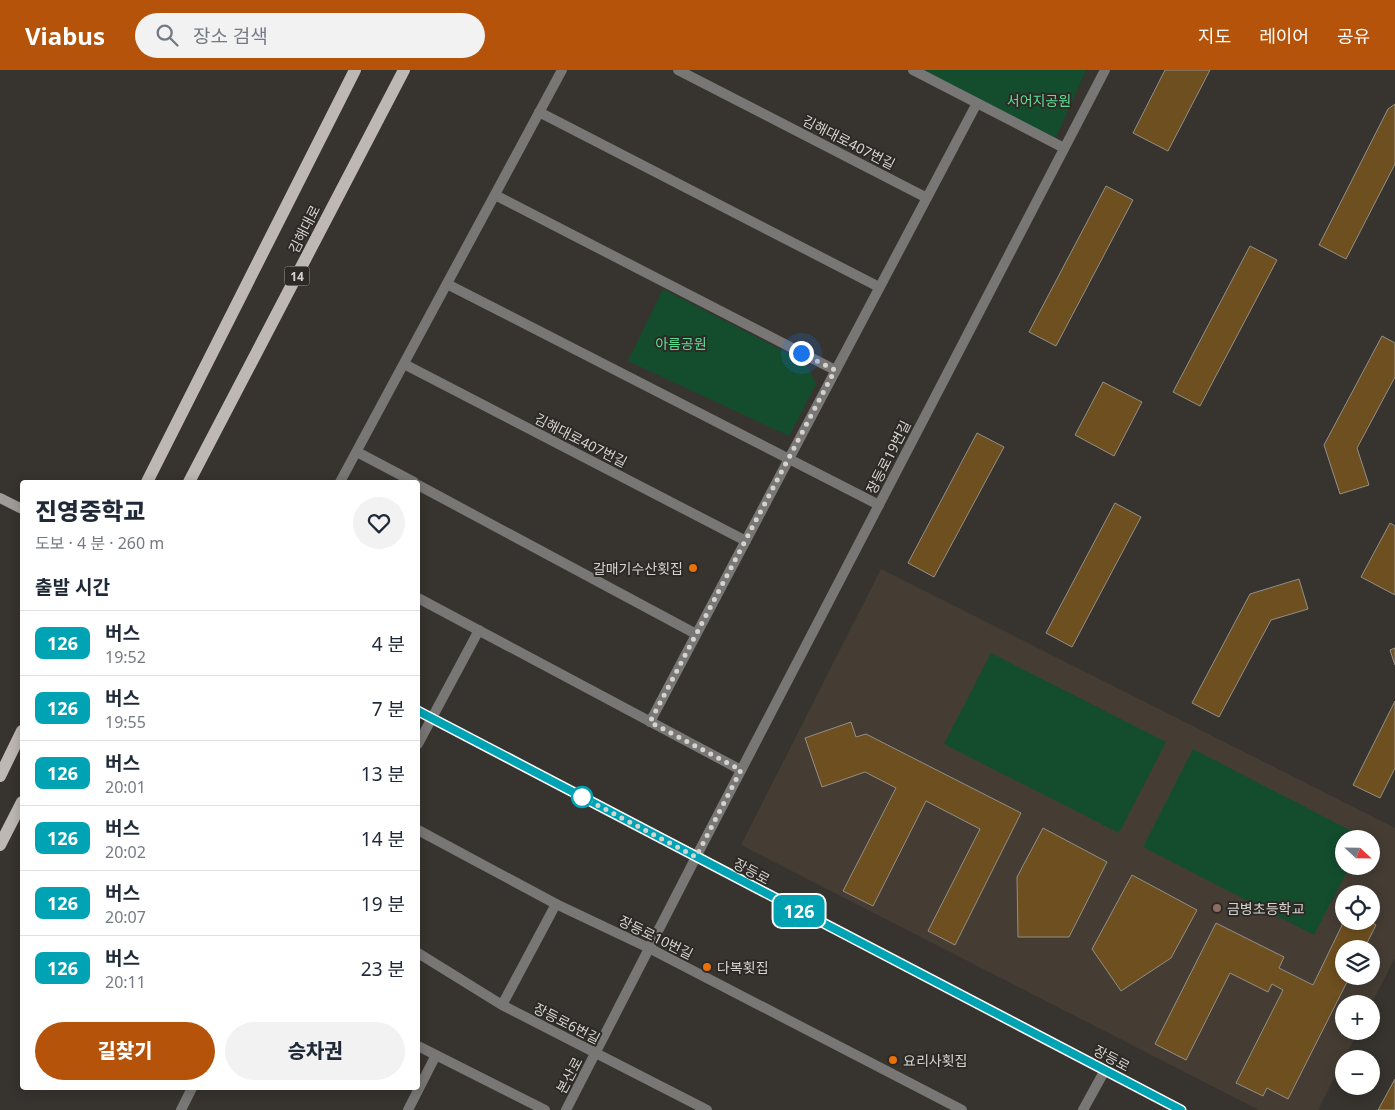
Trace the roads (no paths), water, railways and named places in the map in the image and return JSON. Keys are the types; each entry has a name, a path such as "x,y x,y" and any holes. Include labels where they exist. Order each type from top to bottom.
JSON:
{"main road":[{"name":"김해대로","path":"148,480 355,70"},
{"name":"김해대로","path":"191,480 404,70"},
{"path":"0,498 20,508"},
{"name":"장등로","path":"420,712 1181,1110"},
{"path":"1,770 20,735"},
{"path":"0,845 20,806"}],"street":[{"path":"341,480 562,70"},
{"name":"김해대로407번길","path":"678,70 927,198"},
{"path":"913,70 1064,148"},
{"name":"장등로19번길","path":"649,948 1105,70"},
{"path":"650,722 977,103"},
{"path":"539,112 879,287"},
{"path":"495,195 835,370"},
{"path":"447,284 879,505"},
{"name":"김해대로407번길","path":"404,364 746,541"},
{"path":"356,452 410,480"},
{"path":"420,486 696,634"},
{"path":"420,599 741,770"},
{"path":"420,740 479,630"},
{"name":"장등로10번길","path":"420,831 556,904 649,948 962,1110"},
{"path":"502,1005 556,904"},
{"name":"본산로","path":"566,1110 649,948"},
{"name":"장등로6번길","path":"420,954 502,1005 707,1110"},
{"path":"420,1047 545,1110"},
{"path":"420,1086 436,1055"},
{"path":"1083,1110 1105,1070"},
{"path":"180,1110 191,1090"},
{"path":"408,1110 418,1090"}],"place":[{"name":"갈매기수산횟집","path":"693,568"},
{"name":"금병초등학교","path":"1217,908"},
{"name":"다복횟집","path":"707,967"},
{"name":"요리사횟집","path":"893,1060"}],"park label":[{"name":"서어지공원","path":"1039,100"},
{"name":"아름공원","path":"681,343"}]}
